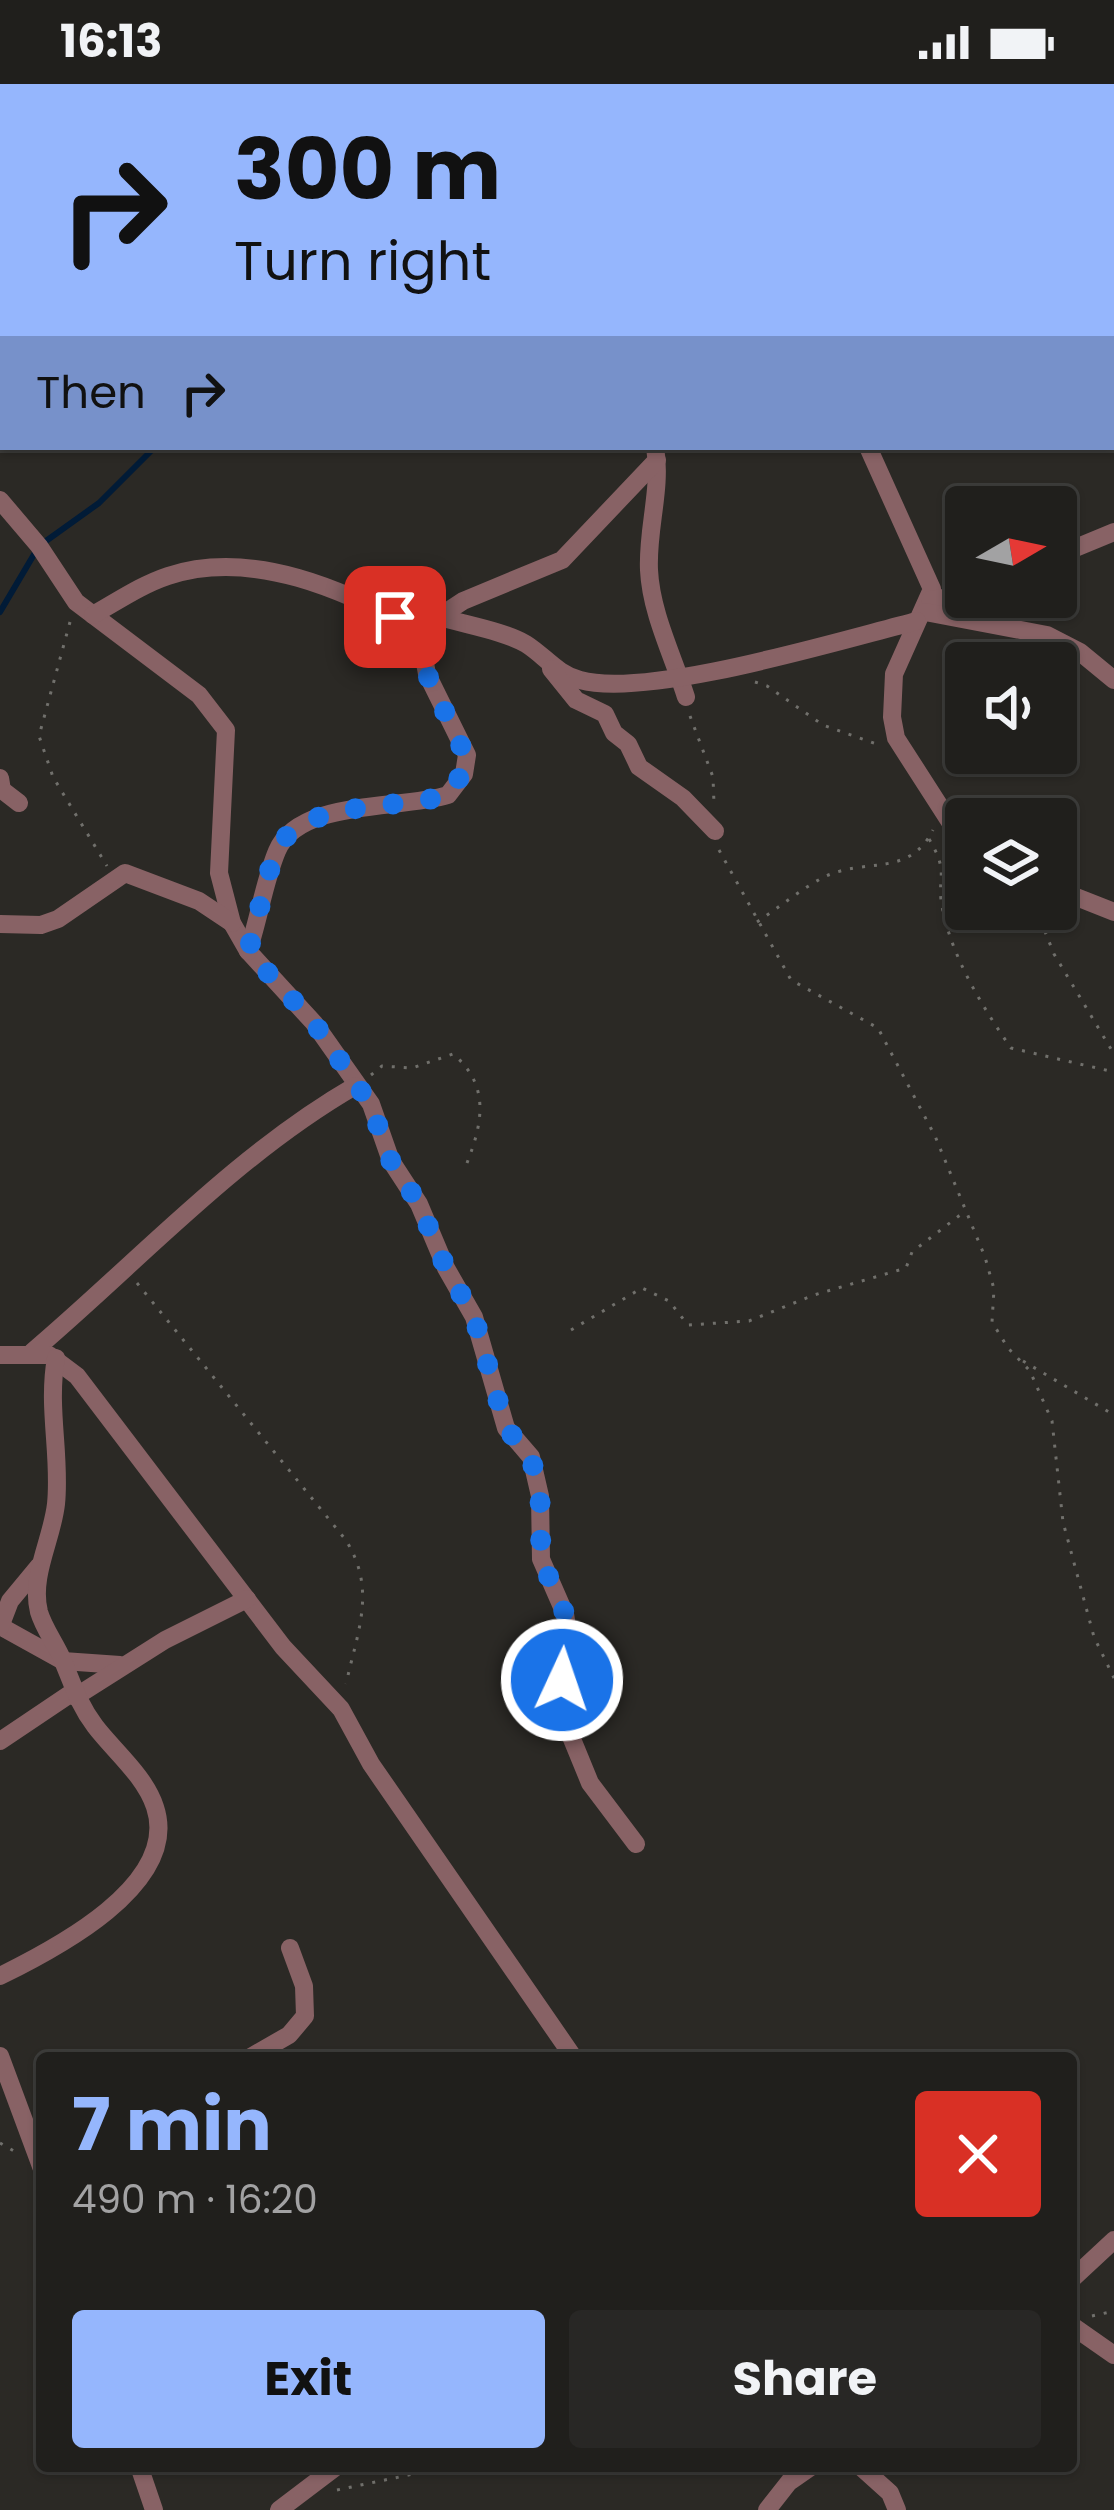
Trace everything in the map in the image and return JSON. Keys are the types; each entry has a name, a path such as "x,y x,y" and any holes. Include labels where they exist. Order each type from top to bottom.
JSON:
{"street":[{"path":"869,450 929,579 924,611 898,663 892,717 903,754 945,817"},
{"path":"419,630 437,616 562,560 585,540 656,453"},
{"path":"656,453 658,499 649,566 652,598 686,697"},
{"path":"0,500 39,546 76,602 199,695 226,730 219,874 232,923 248,951 314,1023 370,1104 391,1161 419,1204 446,1268 474,1317 506,1428 531,1457 540,1496 541,1559 565,1614 570,1644 558,1699 565,1722 590,1783 636,1844"},
{"path":"1077,547 1114,532"},
{"path":"94,615 169,576 192,570 237,570 304,579 372,604 419,630"},
{"path":"437,616 523,643 559,672 617,685 679,676 945,603"},
{"path":"924,611 1047,635 1080,652 1114,680"},
{"path":"248,951 276,852 289,831 311,819 448,795 464,774 467,754 427,674 419,630"},
{"path":"545,660 576,700 608,718 639,767 683,798 715,831"},
{"path":"0,778 2,790 19,803"},
{"path":"0,924 41,925 58,919 114,878 130,874 166,886 232,923"},
{"path":"1077,897 1114,912"},
{"path":"32,1352 127,1271 229,1172 355,1086"},
{"path":"0,1355 32,1352 56,1358 77,1376 283,1647 341,1709 371,1764 570,2052"},
{"path":"0,1976 46,1954 106,1915 135,1884 158,1822 150,1795 74,1695 40,1614 37,1582 56,1502 51,1387 56,1358"},
{"path":"42,1563 10,1601 0,1626 63,1660 120,1666"},
{"path":"0,1741 120,1666 247,1599"},
{"path":"259,2052 289,2035 305,2016 304,1986 290,1948"},
{"path":"0,2056 36,2151"},
{"path":"1077,2274 1114,2240"},
{"path":"1077,2329 1114,2356"},
{"path":"141,2472 154,2510"},
{"path":"279,2510 329,2472"},
{"path":"767,2510 803,2472"},
{"path":"867,2472 890,2493 897,2510"}],"path":[{"path":"76,602 39,736 53,777 114,878"},
{"path":"755,682 823,725 903,754"},
{"path":"686,697 713,777 715,831 729,874 791,980 865,1018 890,1044 935,1136 994,1289 992,1322 1042,1390 1052,1421 1064,1522 1094,1637 1114,1678"},
{"path":"757,922 824,878 910,859 929,838 942,813"},
{"path":"929,838 945,874 940,896 945,920 984,1008 1011,1048 1025,1055 1061,1056 1114,1072"},
{"path":"1044,930 1114,1054"},
{"path":"355,1086 382,1066 412,1068 453,1054 477,1082 482,1109 467,1163"},
{"path":"571,1330 642,1288 669,1301 688,1325 749,1321 814,1295 906,1268 912,1252 965,1211"},
{"path":"127,1271 345,1539 364,1570 358,1636 341,1709"},
{"path":"1020,1360 1114,1415"},
{"path":"329,2492 423,2472 462,2472"}],"waterway":[{"path":"0,612 39,546 99,503 152,450"}],"route":[{"path":"395,617 419,630 427,674 469,763 448,795 311,819 289,831 276,852 248,951 314,1023 370,1104 391,1161 419,1204 446,1268 474,1317 476,1339 506,1428 531,1457 540,1496 541,1559 565,1614 570,1644 562,1680"}]}
